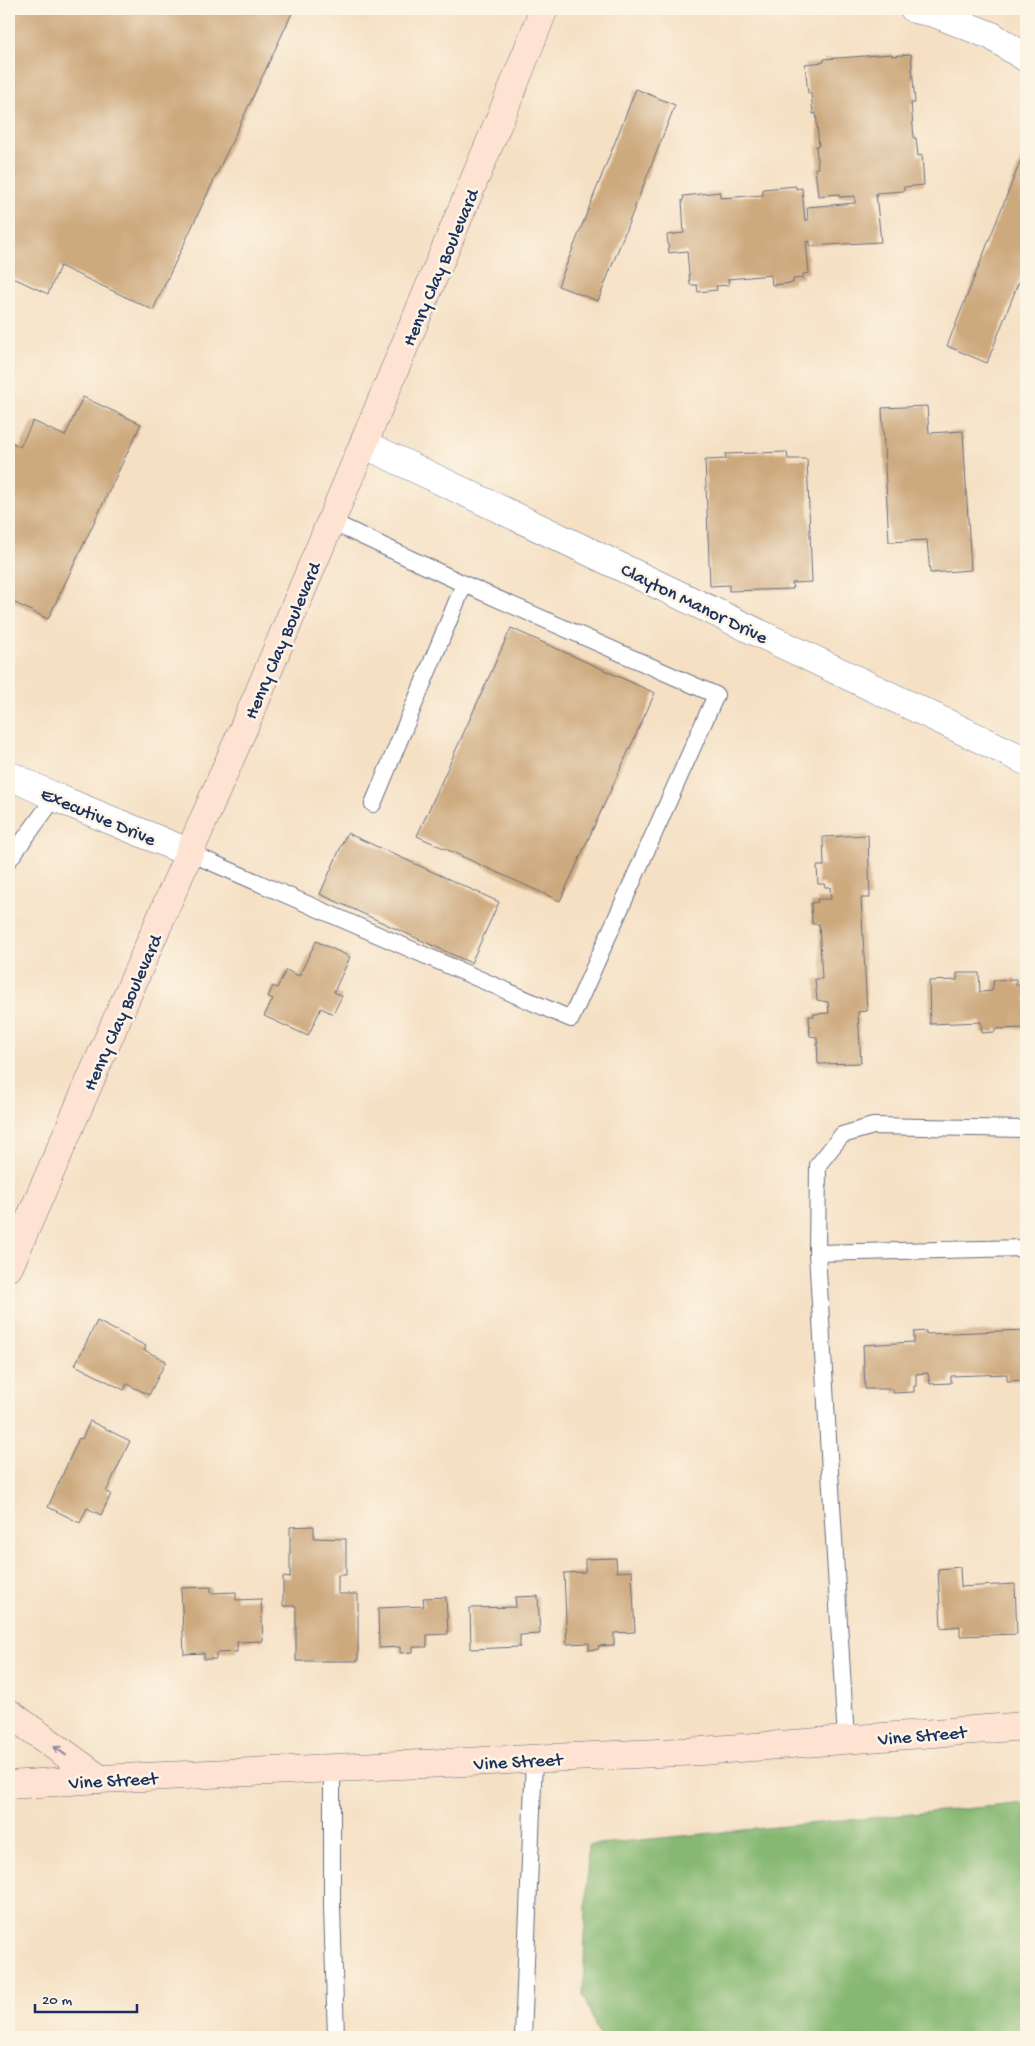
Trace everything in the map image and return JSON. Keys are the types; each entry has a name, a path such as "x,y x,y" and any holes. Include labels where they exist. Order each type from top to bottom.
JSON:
{"main road":[{"name":"Henry Clay Boulevard","path":"9,1267 332,522 508,102 544,9"},
{"path":"9,1713 100,1779"},
{"name":"Vine Street","path":"9,1785 100,1779 701,1751 1026,1726"}],"street":[{"path":"914,9 934,14 992,36 1026,58"},
{"name":"Clayton Manor Drive","path":"364,444 1026,761"},
{"name":"Executive Drive","path":"9,776 190,853"}],"lane":[{"path":"190,853 571,1019 716,696 464,584 332,522"},
{"path":"373,804 464,584"},
{"path":"9,860 55,797"},
{"path":"846,1740 817,1253 818,1165 842,1135 873,1126 1026,1129"},
{"path":"817,1253 1026,1248"},
{"path":"523,2037 534,1759"},
{"path":"332,1768 332,1907 336,2037"}],"green space":[{"path":"1026,1803 1026,2037 600,2037 583,1995 588,1845"}],"building":[{"path":"9,9 294,9 153,310 60,266 48,294 9,276"},
{"path":"892,54 892,56 911,54 915,103 911,103 914,138 916,138 918,156 922,155 924,185 904,187 904,191 876,193 881,242 810,246 810,241 806,242 809,273 803,274 803,278 793,279 793,283 772,285 771,275 728,279 729,285 716,286 717,290 698,292 697,285 690,285 687,251 669,253 667,235 684,233 683,196 720,192 720,198 763,195 763,189 796,186 796,189 802,188 805,220 808,220 807,207 855,203 855,196 839,197 839,194 818,196 815,168 818,168 816,146 819,146 816,113 813,114 811,93 808,93 805,64 824,62 824,59"},
{"path":"636,89 675,105 598,301 558,286"},
{"path":"1026,147 1026,263 987,363 947,346"},
{"path":"83,397 141,424 48,619 9,600 9,441 20,447 33,421 65,436"},
{"path":"927,406 929,433 963,431 971,570 930,573 927,540 889,542 882,408"},
{"path":"787,452 788,459 807,459 812,582 792,583 793,589 729,591 729,585 710,586 705,460 726,459 725,454"},
{"path":"511,628 655,693 560,901 417,836"},
{"path":"347,833 499,902 471,963 320,894"},
{"path":"868,835 870,898 861,898 867,1011 858,1012 861,1063 818,1064 817,1037 810,1036 809,1016 829,1013 828,1002 817,1000 815,979 822,979 819,924 812,924 811,903 818,902 817,899 831,899 830,887 818,884 817,866 824,866 823,837"},
{"path":"316,941 350,957 334,992 342,996 333,1014 321,1008 308,1036 264,1016 273,999 268,997 273,986 277,988 286,970 299,976"},
{"path":"957,973 979,973 980,992 992,991 994,980 1016,979 1016,985 1026,985 1026,1028 995,1029 995,1032 982,1033 981,1022 930,1024 929,981 957,980"},
{"path":"97,1321 146,1346 144,1350 166,1361 149,1395 127,1384 124,1390 75,1365"},
{"path":"1026,1330 1026,1380 1007,1381 1007,1374 951,1376 951,1383 930,1384 928,1373 916,1374 914,1392 893,1393 893,1389 865,1389 863,1345 914,1342 914,1332 926,1331 926,1334"},
{"path":"90,1421 130,1441 106,1492 111,1494 101,1515 87,1508 80,1523 48,1507 79,1438 82,1439"},
{"path":"314,1526 314,1538 346,1539 346,1575 338,1575 338,1594 358,1594 358,1661 296,1661 296,1606 283,1606 283,1577 290,1578 290,1527"},
{"path":"616,1558 617,1572 632,1571 635,1632 614,1633 614,1645 598,1646 599,1649 589,1650 589,1643 567,1644 564,1573 585,1572 585,1559"},
{"path":"960,1567 961,1587 1015,1584 1017,1634 960,1636 960,1626 941,1628 938,1569"},
{"path":"211,1587 211,1593 236,1592 236,1600 261,1599 263,1641 237,1642 237,1652 216,1653 216,1659 204,1659 204,1653 184,1654 181,1588"},
{"path":"538,1596 540,1634 520,1635 520,1647 471,1649 470,1608 516,1607 515,1597"},
{"path":"446,1597 448,1634 427,1635 427,1647 413,1647 413,1652 400,1653 400,1647 379,1648 378,1608 424,1606 423,1598"}]}
